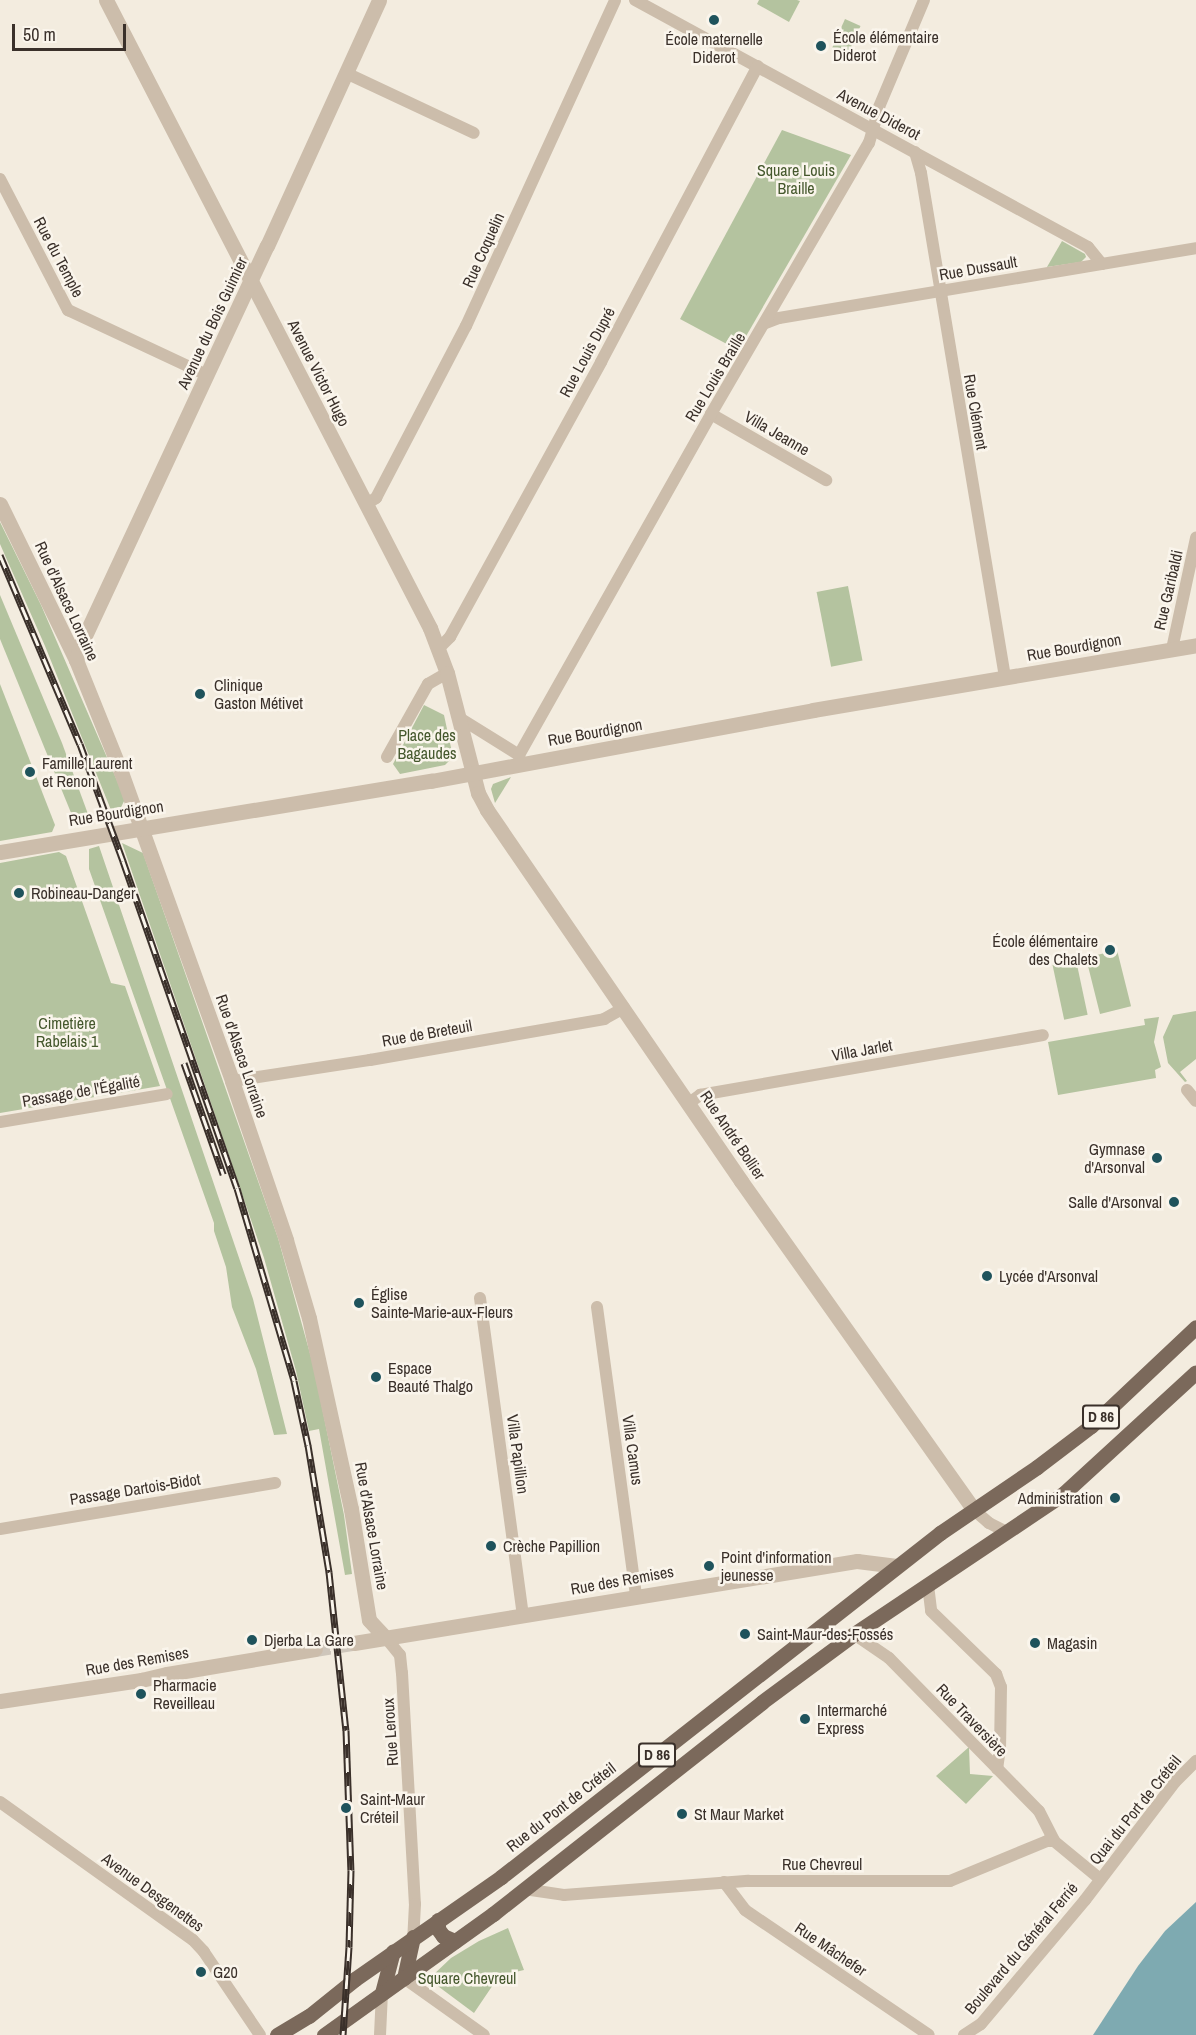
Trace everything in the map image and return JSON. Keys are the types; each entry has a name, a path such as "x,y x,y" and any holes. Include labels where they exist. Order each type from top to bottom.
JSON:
{"main road":[{"name":"Rue du Pont de Créteil","path":"277,2035 309,2016 393,1951 501,1877 897,1566 1091,1426 1196,1327"},
{"name":"D 86","path":"324,2035 524,1889 854,1634 1063,1494 1196,1372"},
{"path":"438,1920 438,1929 443,1936 455,1941"},
{"path":"404,1978 414,1937"},
{"path":"382,1994 393,1951"}],"street":[{"name":"Avenue Victor Hugo","path":"106,0 439,648 474,773"},
{"name":"Avenue du Bois Guimier","path":"76,660 81,644 379,0"},
{"name":"Rue Coquelin","path":"366,504 376,498 466,326 615,0"},
{"name":"Avenue Diderot","path":"635,0 649,3 873,130 1088,247 1102,264"},
{"name":"Rue Louis Braille","path":"520,759 711,414 869,143 879,107 924,0"},
{"name":"Rue Louis Dupré","path":"439,648 450,637 601,362 758,66"},
{"path":"346,74 474,133"},
{"name":"Rue Clément","path":"915,152 921,173 1005,677"},
{"name":"Rue du Temple","path":"0,179 68,310 207,375"},
{"name":"Rue Dussault","path":"766,323 779,318 1196,248"},
{"name":"Villa Jeanne","path":"711,414 826,480"},
{"name":"Rue d'Alsace Lorraine","path":"0,504 76,660 143,827 232,1081 286,1240 309,1317 351,1509 369,1620 386,1638"},
{"name":"Rue Garibaldi","path":"1172,649 1196,538"},
{"name":"Rue Bourdignon","path":"0,852 474,773 520,759 1196,645"},
{"path":"387,757 428,684 447,673"},
{"path":"458,717 520,759"},
{"name":"Rue André Bollier","path":"474,773 478,793 487,810 974,1510"},
{"name":"Rue de Breteuil","path":"232,1081 358,1062 604,1019 624,1008"},
{"name":"Villa Jarlet","path":"689,1103 700,1095 1043,1035"},
{"path":"1187,1090 1196,1101"},
{"name":"Passage de l'Égalité","path":"0,1122 167,1094"},
{"name":"Villa Papillion","path":"480,1298 523,1615"},
{"name":"Villa Camus","path":"597,1307 636,1596"},
{"name":"Passage Dartois-Bidot","path":"0,1529 275,1483"},
{"path":"974,1510 989,1523 1007,1532"},
{"name":"Rue des Remises","path":"354,1643 857,1561 897,1566"},
{"path":"928,1585 931,1611 996,1674 1001,1687 1000,1748 997,1769"},
{"name":"Rue Traversière","path":"854,1634 890,1658 1039,1811 1054,1842"},
{"name":"Rue Leroux","path":"386,1638 400,1655 402,1673 416,1904 414,1937"},
{"name":"Rue des Remises","path":"0,1701 141,1680 315,1649"},
{"name":"Quai du Port de Créteil","path":"1100,1879 1175,1782 1196,1761"},
{"name":"Avenue Desgenettes","path":"0,1802 193,1940 204,1952 260,2035"},
{"path":"1054,1842 1100,1879"},
{"name":"Rue Chevreul","path":"524,1889 564,1895 724,1882 950,1881 982,1870 1034,1844 1054,1842"},
{"name":"Boulevard du Général Ferrié","path":"964,2035 981,2024 1100,1879"},
{"name":"Rue Mâchefer","path":"724,1882 745,1910 928,2035"},
{"path":"404,1978 484,2035"},
{"path":"380,2035 382,1994"}],"green space":[{"path":"759,0 800,1 789,22 757,4"},
{"path":"845,19 861,26 847,56 832,49"},
{"name":"Square Louis Braille","path":"782,130 851,155 738,350 680,319"},
{"path":"1062,241 1085,254 1086,257 1081,262 1047,267"},
{"path":"0,522 41,605 125,799 115,820 45,646 0,544"},
{"path":"848,586 863,661 831,667 817,592"},
{"path":"0,595 62,743 92,825 76,825 0,639"},
{"path":"0,684 55,825 52,832 0,841"},
{"name":"Place des Bagaudes","path":"424,705 444,715 453,757 445,765 400,774 393,764"},
{"path":"511,777 495,803 491,789 493,784"},
{"path":"122,843 143,853 278,1238 314,1368 344,1515 352,1574 345,1575 319,1429 309,1431 296,1371 264,1258"},
{"path":"99,846 253,1299 287,1434 274,1435 256,1369 232,1307 226,1267 214,1231 214,1223 89,869 89,849"},
{"name":"Cimetière Rabelais 1","path":"59,852 66,856 111,983 125,986 160,1086 0,1113 0,863"},
{"path":"1117,950 1131,1006 1100,1014 1086,958"},
{"path":"1076,960 1088,1015 1064,1020 1053,965"},
{"path":"1196,1011 1196,1059 1180,1072 1187,1081 1185,1082 1168,1063 1163,1037 1173,1015"},
{"path":"1159,1017 1154,1042 1161,1067 1155,1070 1156,1078 1058,1095 1048,1042 1145,1025 1144,1019"},
{"path":"969,1747 970,1774 993,1776 966,1804 936,1776"},
{"name":"Square Chevreul","path":"508,1928 524,1970 499,1976 474,2013 431,1981 432,1976 451,1958 479,1941"}],"water":[{"path":"1196,1902 1196,2035 1093,2035 1138,1966 1165,1931"}],"tunnel":[{"path":"315,1649 354,1643"}],"railway":[{"path":"0,555 80,744 123,861 237,1188 294,1381 308,1445 329,1572 346,1730 351,1870 343,2035"},
{"path":"184,1063 223,1174"}],"place":[{"name":"École maternelle Diderot","path":"714,20"},
{"name":"École élémentaire Diderot","path":"821,46"},
{"name":"Clinique Gaston Métivet","path":"200,694"},
{"name":"Famille Laurent et Renon","path":"30,772"},
{"name":"Robineau-Danger","path":"19,893"},
{"name":"École élémentaire des Chalets","path":"1110,950"},
{"name":"Gymnase d'Arsonval","path":"1157,1158"},
{"name":"Salle d'Arsonval","path":"1174,1202"},
{"name":"Lycée d'Arsonval","path":"987,1276"},
{"name":"Église Sainte-Marie-aux-Fleurs","path":"359,1303"},
{"name":"Espace Beauté Thalgo","path":"376,1377"},
{"name":"Administration","path":"1115,1498"},
{"name":"Crèche Papillion","path":"491,1546"},
{"name":"Point d'information jeunesse","path":"709,1566"},
{"name":"Saint-Maur-des-Fossés","path":"745,1634"},
{"name":"Djerba La Gare","path":"252,1640"},
{"name":"Magasin","path":"1035,1643"},
{"name":"Pharmacie Reveilleau","path":"141,1694"},
{"name":"Intermarché Express","path":"805,1719"},
{"name":"Saint-Maur Créteil","path":"346,1808"},
{"name":"St Maur Market","path":"682,1814"},
{"name":"G20","path":"201,1972"}]}
